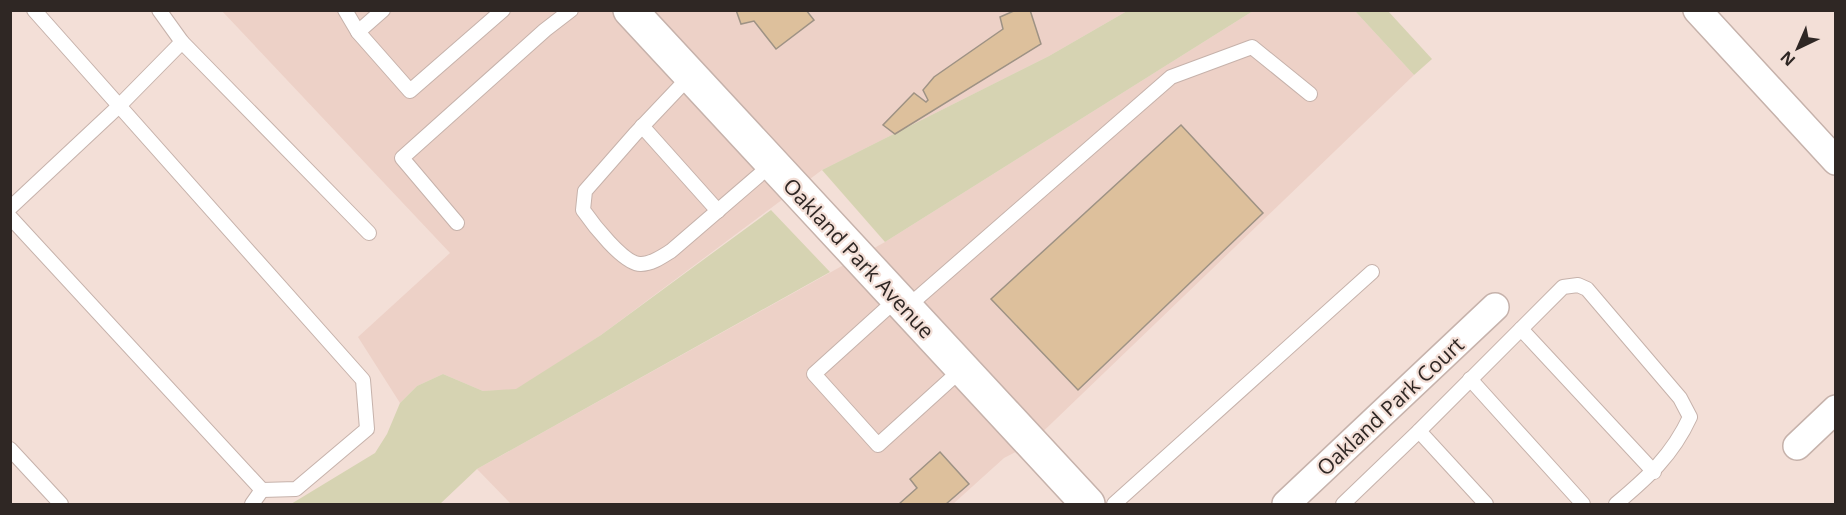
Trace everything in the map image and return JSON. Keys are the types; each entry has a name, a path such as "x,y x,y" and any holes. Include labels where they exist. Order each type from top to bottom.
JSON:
{"main road":[{"name":"Oakland Park Avenue","path":"630,10 1088,504"}],"street":[{"path":"1697,10 1836,161"},
{"name":"Oakland Park Court","path":"1286,504 1495,307"},
{"path":"1797,446 1836,409"}],"lane":[{"path":"10,217 262,490 296,489 367,429 363,380 34,10"},
{"path":"159,10 182,42 369,233"},
{"path":"345,10 358,32 410,92 503,10"},
{"path":"358,32 383,10"},
{"path":"457,223 402,158 545,30 571,10"},
{"path":"10,208 119,106 182,42"},
{"path":"963,369 878,445 814,374 902,304 1171,77 1252,47 1310,94"},
{"path":"690,76 585,191 583,210 595,227 630,261 640,264 657,259 671,251 772,164"},
{"path":"642,126 718,211"},
{"path":"1114,504 1372,272"},
{"path":"1343,504 1563,287 1578,285 1587,289 1680,399 1690,417 1682,434 1654,472 1616,504"},
{"path":"1521,329 1654,472"},
{"path":"1470,379 1583,504"},
{"path":"1419,431 1486,504"},
{"path":"10,449 61,504"},
{"path":"252,504 262,490"}],"shaded area":[{"path":"222,11 1127,11 1049,56 822,170 601,335 516,390 483,391 443,374 417,386 400,403 358,337 450,253"},
{"path":"1127,11 1253,11 885,242 822,170 1049,56"},
{"path":"1253,11 1355,11 1414,75 1029,445 1004,458 953,504 511,504 477,469 885,242"},
{"path":"1355,11 1388,11 1432,59 1414,75"},
{"path":"771,210 830,272 477,469 440,504 291,504 375,453 387,434 400,403 417,386 443,374 483,391 516,389 601,335"}],"building":[{"path":"736,10 806,10 814,20 776,49 754,21 741,24"},
{"path":"1016,10 1030,10 1041,44 895,134 883,125 914,93 926,102 928,100 923,90 934,77 1003,29 1000,17"},
{"path":"1181,125 1263,213 1078,390 991,299"},
{"path":"940,452 969,484 946,504 899,504 917,488 910,479"}]}
